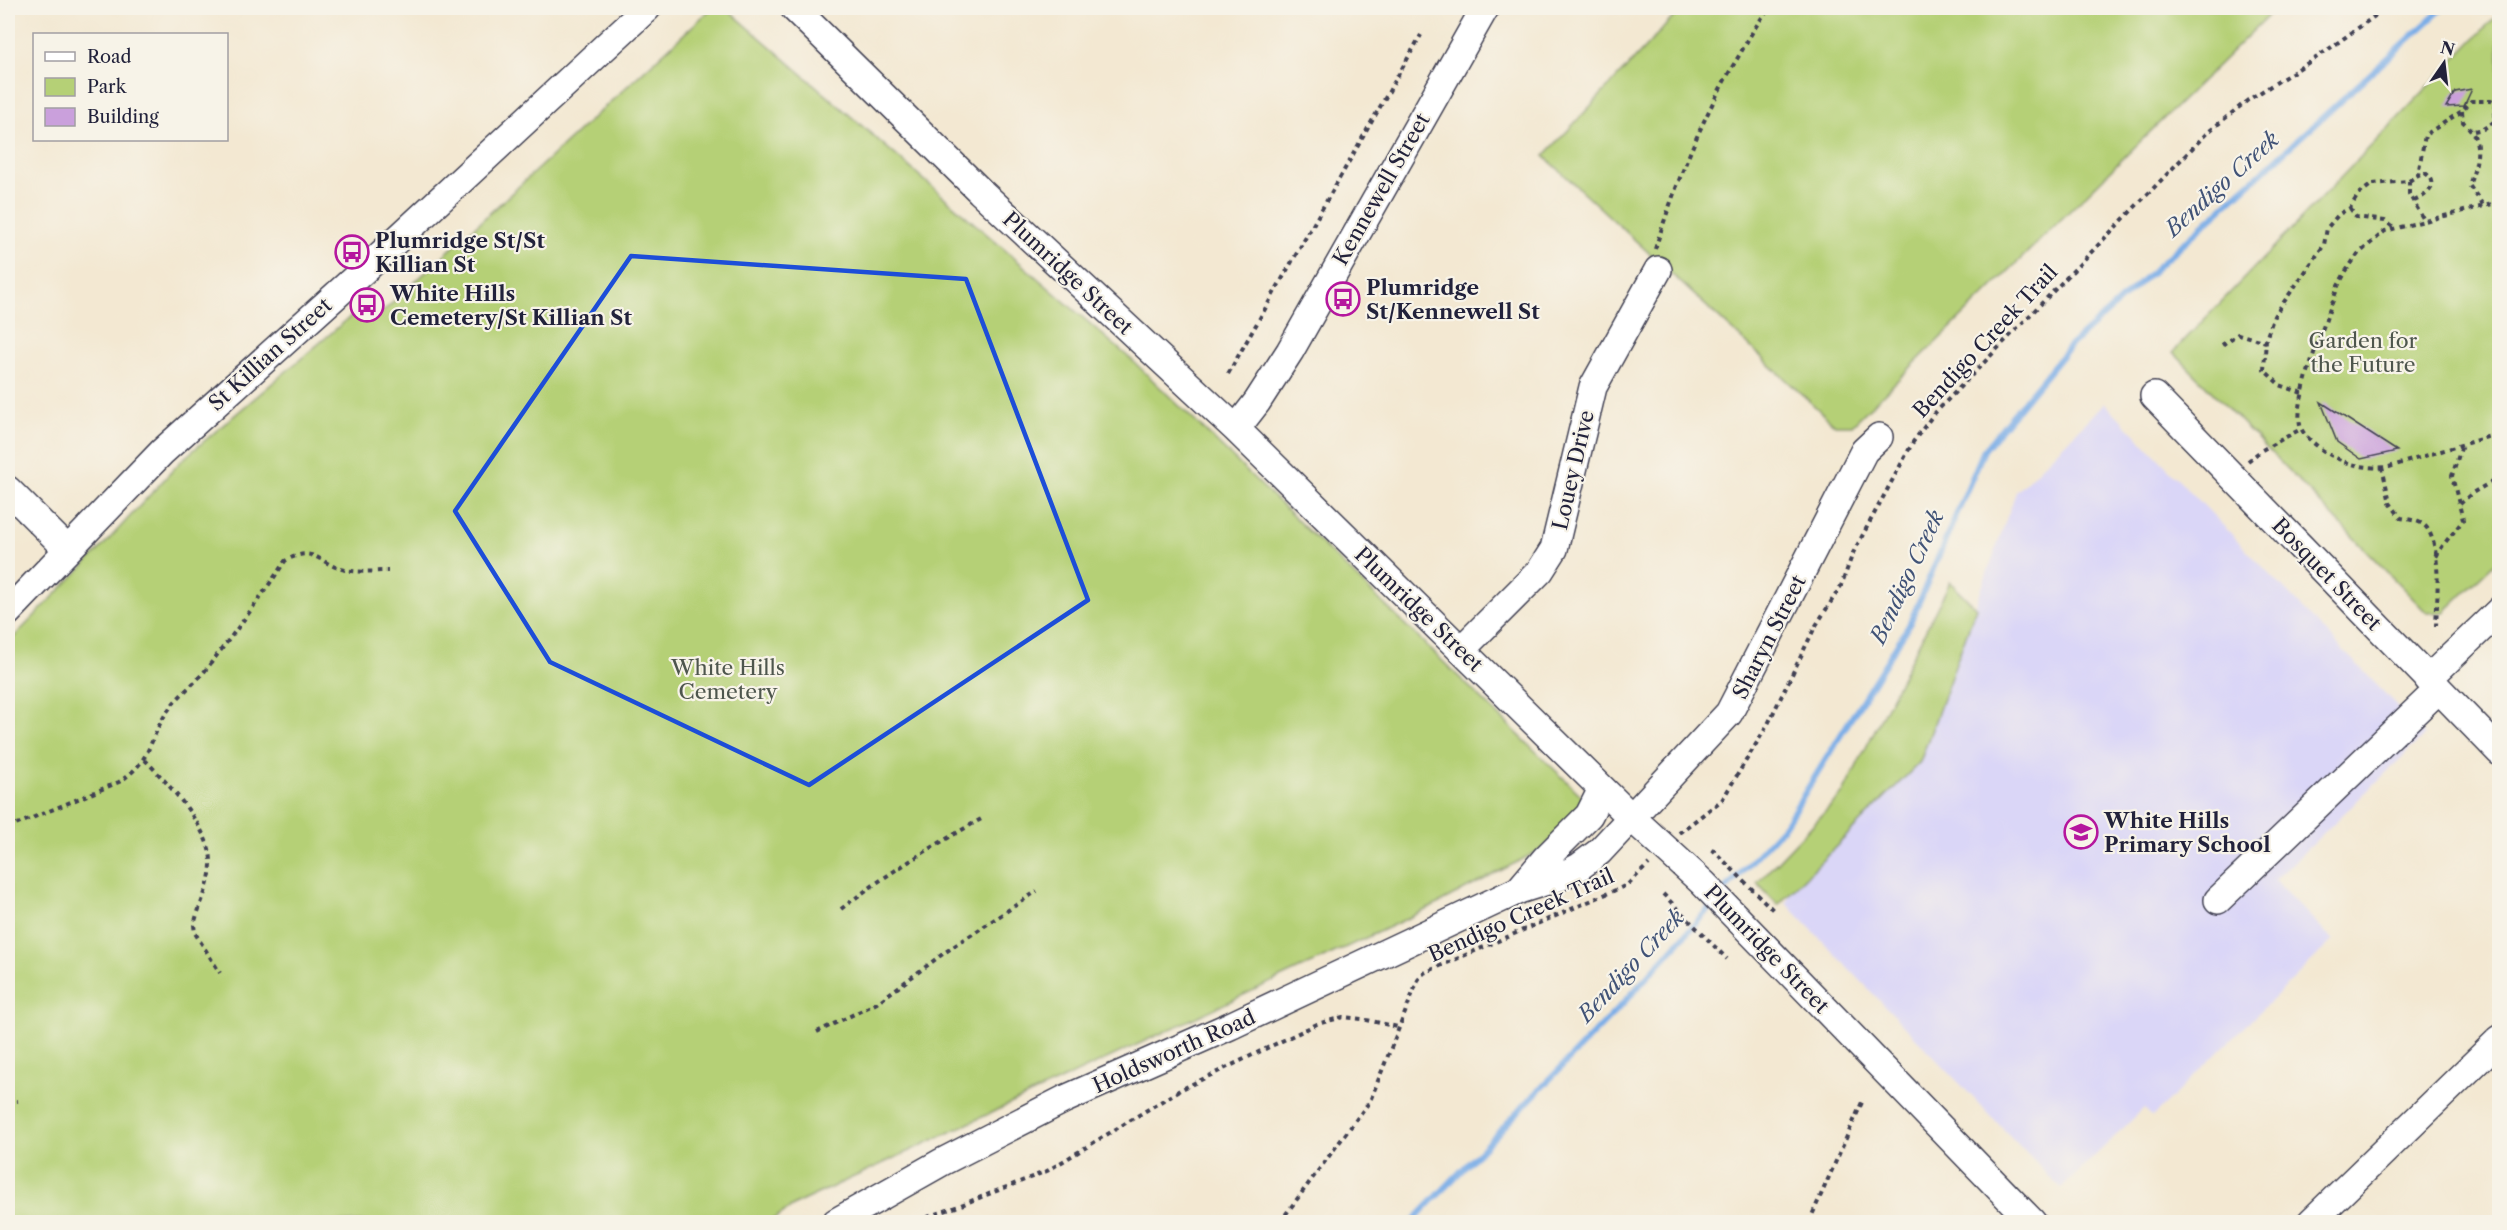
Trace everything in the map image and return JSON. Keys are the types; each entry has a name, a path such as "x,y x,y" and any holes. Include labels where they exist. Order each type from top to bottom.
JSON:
{"street":[{"name":"St Killian Street","path":"8,612 187,428 373,262 647,8"},
{"name":"Plumridge Street","path":"794,8 980,191 1236,429 1602,789 1703,883 2032,1222"},
{"name":"Kennewell Street","path":"1236,429 1257,402 1290,351 1485,8"},
{"name":"Louey Drive","path":"1461,650 1540,571 1554,549 1593,387 1655,263"},
{"name":"Bosquet Street","path":"2154,396 2499,752"},
{"name":"Sharyn Street","path":"1632,818 1734,704 1864,451 1879,437"},
{"path":"8,490 67,549"},
{"path":"2218,900 2433,684 2499,610"},
{"name":"Holdsworth Road","path":"1519,890 1546,858 1589,815 1602,789"},
{"name":"Holdsworth Road","path":"836,1222 942,1162 1034,1115 1519,890 1560,877 1579,867 1599,852 1632,818"},
{"path":"2311,1222 2499,1039"}],"path":[{"path":"1655,263 1675,188 1698,132 1719,88 1770,8"},
{"name":"Bendigo Creek Trail","path":"1674,838 1722,800 1756,746 1776,710 1815,627 1841,586 1848,563 1900,465 1913,442 1933,415 2207,133 2248,100 2319,56 2386,8"},
{"path":"1228,374 1421,35"},
{"path":"2494,122 2499,98"},
{"path":"2418,175 2425,135 2462,111 2471,101 2491,101 2496,104"},
{"path":"2462,111 2463,122 2474,131 2477,144 2476,168 2469,185 2483,205"},
{"path":"2494,122 2499,125"},
{"path":"2474,131 2483,129 2494,122"},
{"path":"2302,393 2280,385 2264,370 2266,342 2274,316 2324,245 2327,228 2339,214 2350,208 2358,195 2372,184 2409,181 2425,173 2430,177 2431,190 2427,196 2414,201"},
{"path":"2409,181 2409,194 2424,220"},
{"path":"2499,202 2394,228 2372,240 2346,271 2338,286 2302,393 2299,417 2301,429 2323,450 2339,459 2371,468 2382,467 2499,433"},
{"path":"2350,208 2356,217 2385,221 2394,228"},
{"path":"2222,345 2238,334 2266,342"},
{"path":"2233,476 2262,450 2301,429"},
{"path":"2436,558 2442,544 2453,535 2463,520 2452,476 2462,445"},
{"path":"2382,467 2390,503 2401,518 2417,521 2427,527 2436,558 2436,626"},
{"path":"2460,504 2472,493 2499,477"},
{"path":"8,828 118,782 134,772 145,760 159,726 170,708 202,675 285,561 297,554 310,553 344,570 388,571"},
{"path":"145,760 168,784 207,840 211,864 194,926 195,933 220,973"},
{"path":"840,909 870,885 983,818"},
{"path":"1712,849 1774,911"},
{"name":"Bendigo Creek Trail","path":"1280,1222 1370,1101 1398,1027 1418,980 1424,974 1627,885 1657,856"},
{"path":"817,1032 877,1003 944,953 1037,891"},
{"path":"1663,894 1727,959"},
{"path":"902,1222 916,1221 1047,1172 1180,1090 1317,1024 1343,1017 1398,1027"},
{"path":"1809,1222 1863,1100"},
{"path":"8,1102 18,1101"}],"highlighted area":[{"path":"631,256 966,279 1088,600 809,785 550,662 455,511"}],"shaded area":[{"name":"White Hills Primary School","path":"2105,403 2425,735 2275,880 2333,940 2152,1117 2144,1108 2061,1189 1786,903 1799,873 1920,762 2016,492"}],"green space":[{"name":"White Hills Cemetery","path":"712,8 726,8 1133,361 1588,802 1542,849 1432,907 798,1203 769,1222 8,1222 8,643 101,548 182,460 363,306 376,318"},
{"path":"1682,8 2276,8 1852,425 1835,425 1544,156"},
{"name":"Garden for the Future","path":"2499,13 2499,559 2444,612 2427,613 2173,352"},
{"path":"1950,582 1976,608 1920,762 1778,905 1757,883 1843,793"}],"building":[{"path":"2472,89 2464,106 2446,107 2455,92"},
{"path":"2321,402 2397,451 2361,459 2337,442"}],"waterway":[{"name":"Bendigo Creek","path":"1723,892 1785,825 1909,625 1984,450 2069,347 2443,8"},
{"name":"Bendigo Creek","path":"1412,1222 1630,996 1713,904"}],"place":[{"name":"Plumridge St/St Killian St","path":"352,252"},
{"name":"Plumridge St/Kennewell St","path":"1343,299"},
{"name":"White Hills Cemetery/St Killian St","path":"367,305"},
{"name":"White Hills Primary School","path":"2081,832"}]}
